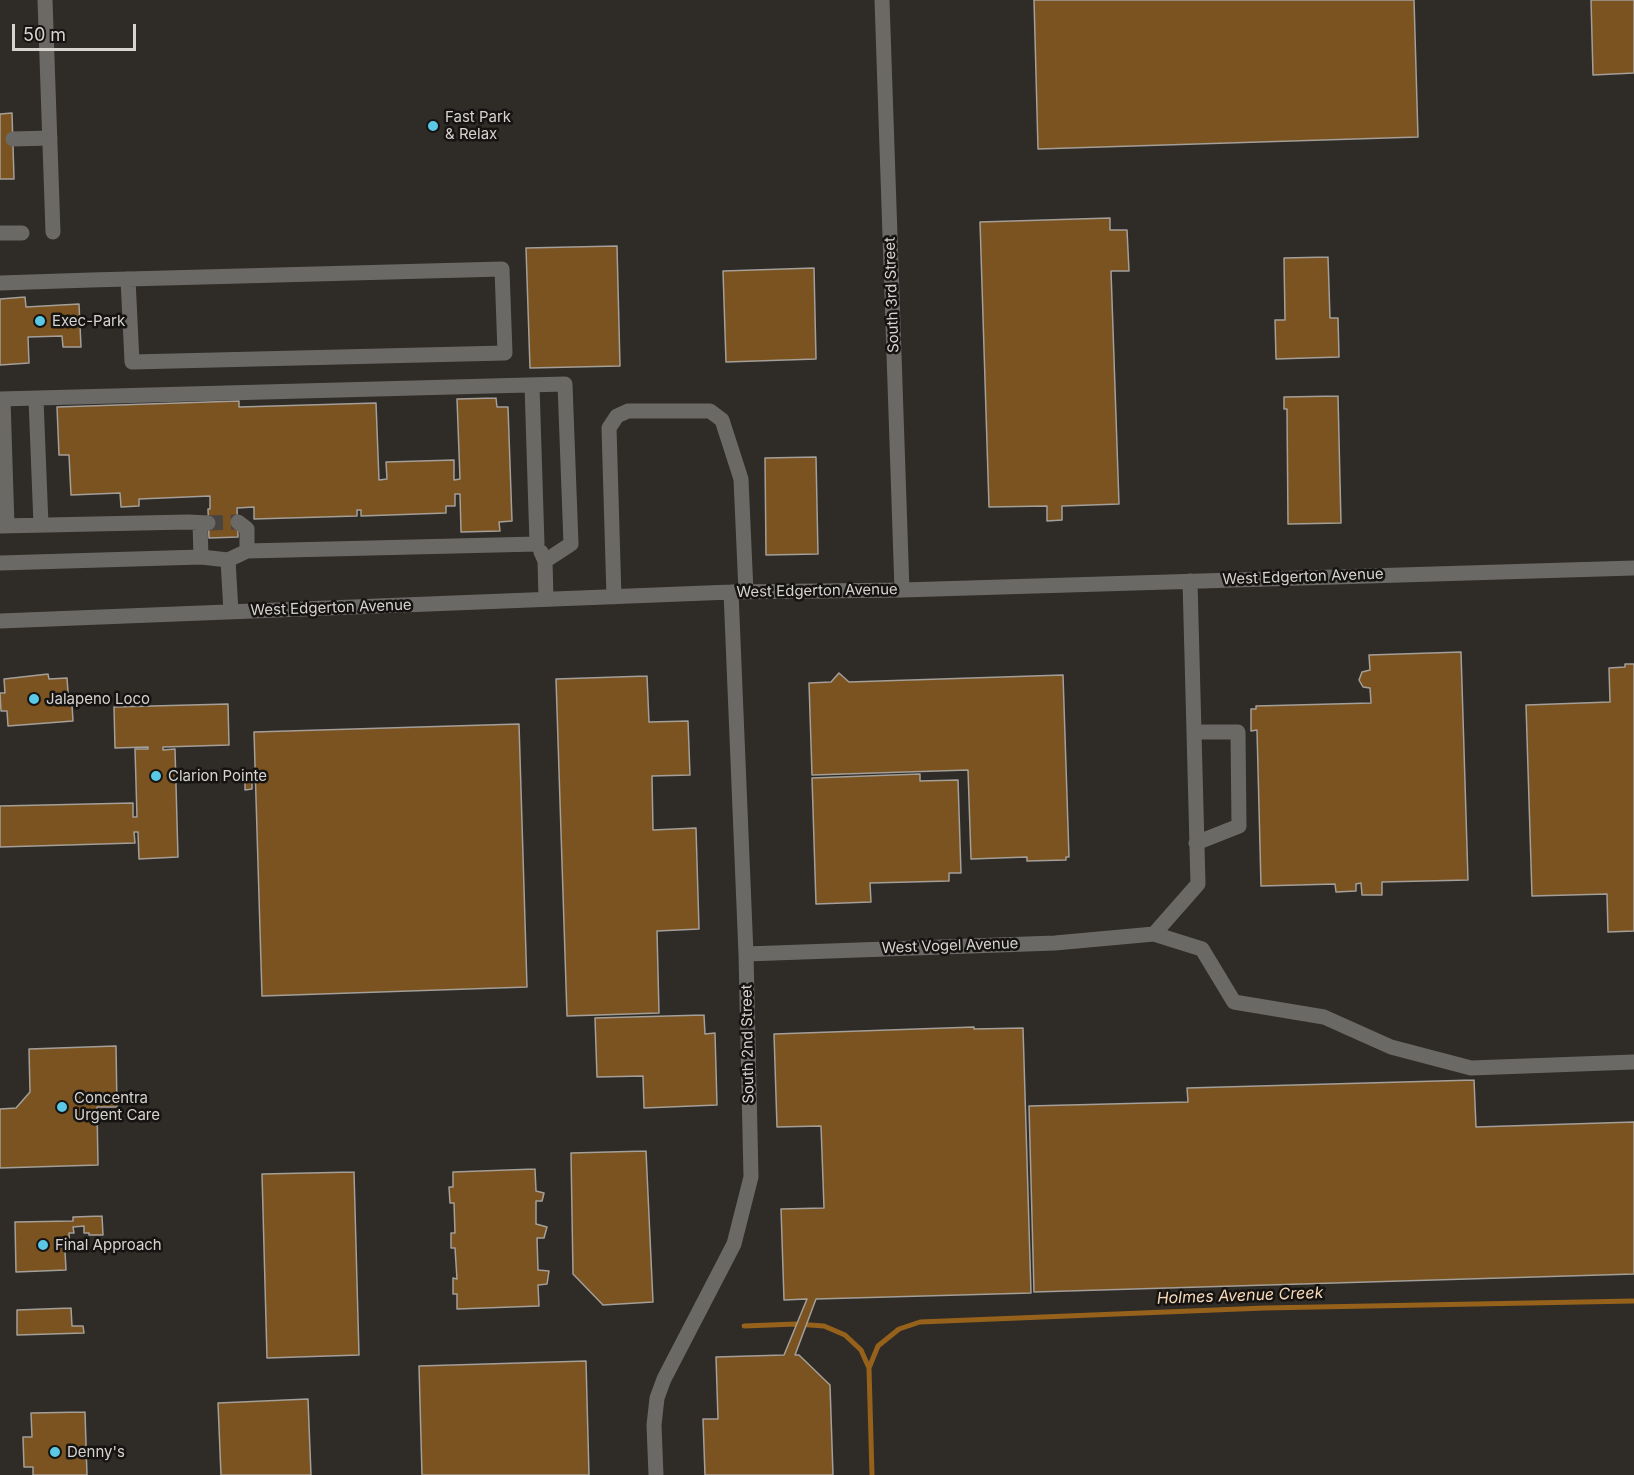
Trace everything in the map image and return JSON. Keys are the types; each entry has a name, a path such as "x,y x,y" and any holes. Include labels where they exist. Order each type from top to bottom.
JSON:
{"street":[{"path":"45,0 53,232"},
{"name":"South 3rd Street","path":"882,0 902,590"},
{"path":"13,139 50,138"},
{"path":"0,233 22,232"},
{"path":"0,283 128,279 502,268 506,353 132,362 128,279"},
{"path":"201,557 204,523 3,526 1,399 565,384 570,544 545,561"},
{"path":"532,385 537,544 545,561 546,600"},
{"path":"36,399 41,525"},
{"name":"South 2nd Street","path":"614,597 609,428 617,416 628,411 710,411 722,420 741,479 739,592 751,1177 734,1244 664,1379 657,1398 654,1425 656,1475"},
{"path":"238,522 247,529 247,551"},
{"path":"0,563 201,557 228,560 247,551 537,544"},
{"path":"228,560 231,612"},
{"name":"West Edgerton Avenue","path":"0,621 739,592 902,590 1634,568"},
{"path":"1190,581 1198,884 1154,934 1202,949 1234,1002 1324,1017 1391,1047 1471,1068 1634,1062"},
{"path":"1194,732 1238,732 1239,826 1196,843"},
{"name":"West Vogel Avenue","path":"746,954 1055,942 1154,934"}],"building":[{"path":"1034,0 1414,0 1418,137 1038,149"},
{"path":"1591,0 1634,0 1634,73 1593,75"},
{"path":"12,113 14,179 0,179 0,114"},
{"path":"1110,218 1110,230 1127,230 1129,271 1111,271 1119,504 1062,506 1062,520 1047,521 1047,506 989,507 980,222"},
{"path":"617,246 620,366 530,368 526,248"},
{"path":"1328,257 1330,318 1338,318 1339,357 1276,359 1275,320 1285,320 1284,258"},
{"path":"814,268 816,359 726,362 723,271"},
{"name":"Exec-Park","path":"25,297 26,307 79,304 81,347 63,347 62,336 28,337 29,363 0,365 0,299"},
{"path":"1338,396 1341,523 1288,524 1287,409 1284,409 1284,397"},
{"path":"496,398 497,407 508,407 512,521 499,522 500,531 461,532 460,494 455,494 455,506 446,506 446,513 361,516 361,510 357,510 357,516 254,519 254,507 237,508 238,537 209,538 210,496 139,499 139,506 121,507 120,493 71,495 69,455 59,455 57,407 239,401 239,407 376,403 379,480 387,479 386,462 454,460 454,480 460,479 457,399"},
{"path":"816,457 818,554 766,555 765,458"},
{"path":"1461,652 1468,880 1382,882 1382,895 1362,895 1361,883 1356,884 1356,891 1336,892 1335,884 1261,886 1257,730 1251,731 1251,709 1256,709 1256,706 1371,703 1370,688 1363,687 1359,680 1362,672 1370,670 1369,655"},
{"path":"1625,664 1634,664 1634,931 1608,932 1607,894 1532,896 1526,705 1610,702 1609,668 1625,667"},
{"path":"839,673 849,682 1063,675 1069,857 1066,857 1066,860 1027,861 1027,857 971,859 968,770 812,775 809,683 831,682"},
{"name":"Jalapeno Loco","path":"48,674 49,679 67,678 73,721 8,726 7,711 1,711 0,693 5,693 4,679"},
{"path":"647,676 649,722 688,721 690,775 652,776 653,830 696,828 699,929 657,931 659,1013 567,1016 556,679"},
{"name":"Clarion Pointe","path":"228,704 229,745 163,747 163,750 175,749 178,857 139,859 138,832 134,832 135,843 0,847 0,806 133,803 133,817 137,817 135,749 148,749 148,747 115,748 114,707"},
{"path":"519,724 527,987 262,996 254,732"},
{"path":"920,774 920,781 958,780 961,873 949,873 949,881 870,883 871,902 816,904 812,778"},
{"path":"252,780 252,789 245,790 245,781"},
{"path":"704,1015 705,1034 715,1033 717,1105 644,1108 643,1076 597,1077 595,1018"},
{"path":"974,1027 974,1029 1023,1028 1031,1293 816,1299 795,1355 799,1355 830,1385 833,1475 705,1475 703,1419 718,1419 716,1357 784,1355 807,1299 784,1300 781,1209 824,1208 821,1126 777,1127 774,1034"},
{"name":"Concentra Urgent Care","path":"116,1046 117,1107 97,1107 98,1165 0,1168 0,1109 16,1108 30,1092 29,1049"},
{"path":"1474,1080 1476,1127 1634,1122 1634,1274 1034,1292 1029,1106 1188,1102 1187,1088"},
{"path":"646,1151 653,1302 603,1305 573,1274 571,1153"},
{"path":"535,1169 536,1191 544,1193 542,1201 536,1201 536,1224 547,1227 544,1238 537,1238 538,1270 549,1271 547,1284 538,1285 539,1306 457,1309 457,1294 453,1294 453,1278 457,1279 455,1248 451,1248 451,1233 455,1233 454,1203 450,1203 449,1187 453,1187 453,1172"},
{"path":"354,1172 359,1355 267,1358 262,1174"},
{"name":"Final Approach","path":"102,1216 103,1235 84,1233 84,1226 73,1227 74,1233 69,1233 70,1251 65,1251 66,1270 16,1272 15,1222 73,1221 73,1217"},
{"path":"71,1308 72,1326 83,1326 84,1333 17,1335 17,1310"},
{"path":"586,1361 589,1475 422,1475 419,1366"},
{"path":"308,1399 311,1475 221,1475 218,1403"},
{"name":"Denny's","path":"85,1412 87,1475 33,1475 33,1467 24,1467 23,1437 32,1437 31,1413"}],"waterway":[{"name":"Holmes Avenue Creek","path":"872,1475 869,1368 878,1346 899,1329 920,1322 1264,1308 1634,1301"},
{"name":"Holmes Avenue Creek","path":"744,1326 796,1324 824,1326 845,1335 861,1350 869,1368"}],"tunnel":[{"path":"208,523 238,522"}],"place":[{"name":"Fast Park & Relax","path":"433,126"},
{"name":"Exec-Park","path":"40,321"},
{"name":"Jalapeno Loco","path":"34,699"},
{"name":"Clarion Pointe","path":"156,776"},
{"name":"Concentra Urgent Care","path":"62,1107"},
{"name":"Final Approach","path":"43,1245"},
{"name":"Denny's","path":"55,1452"}]}
